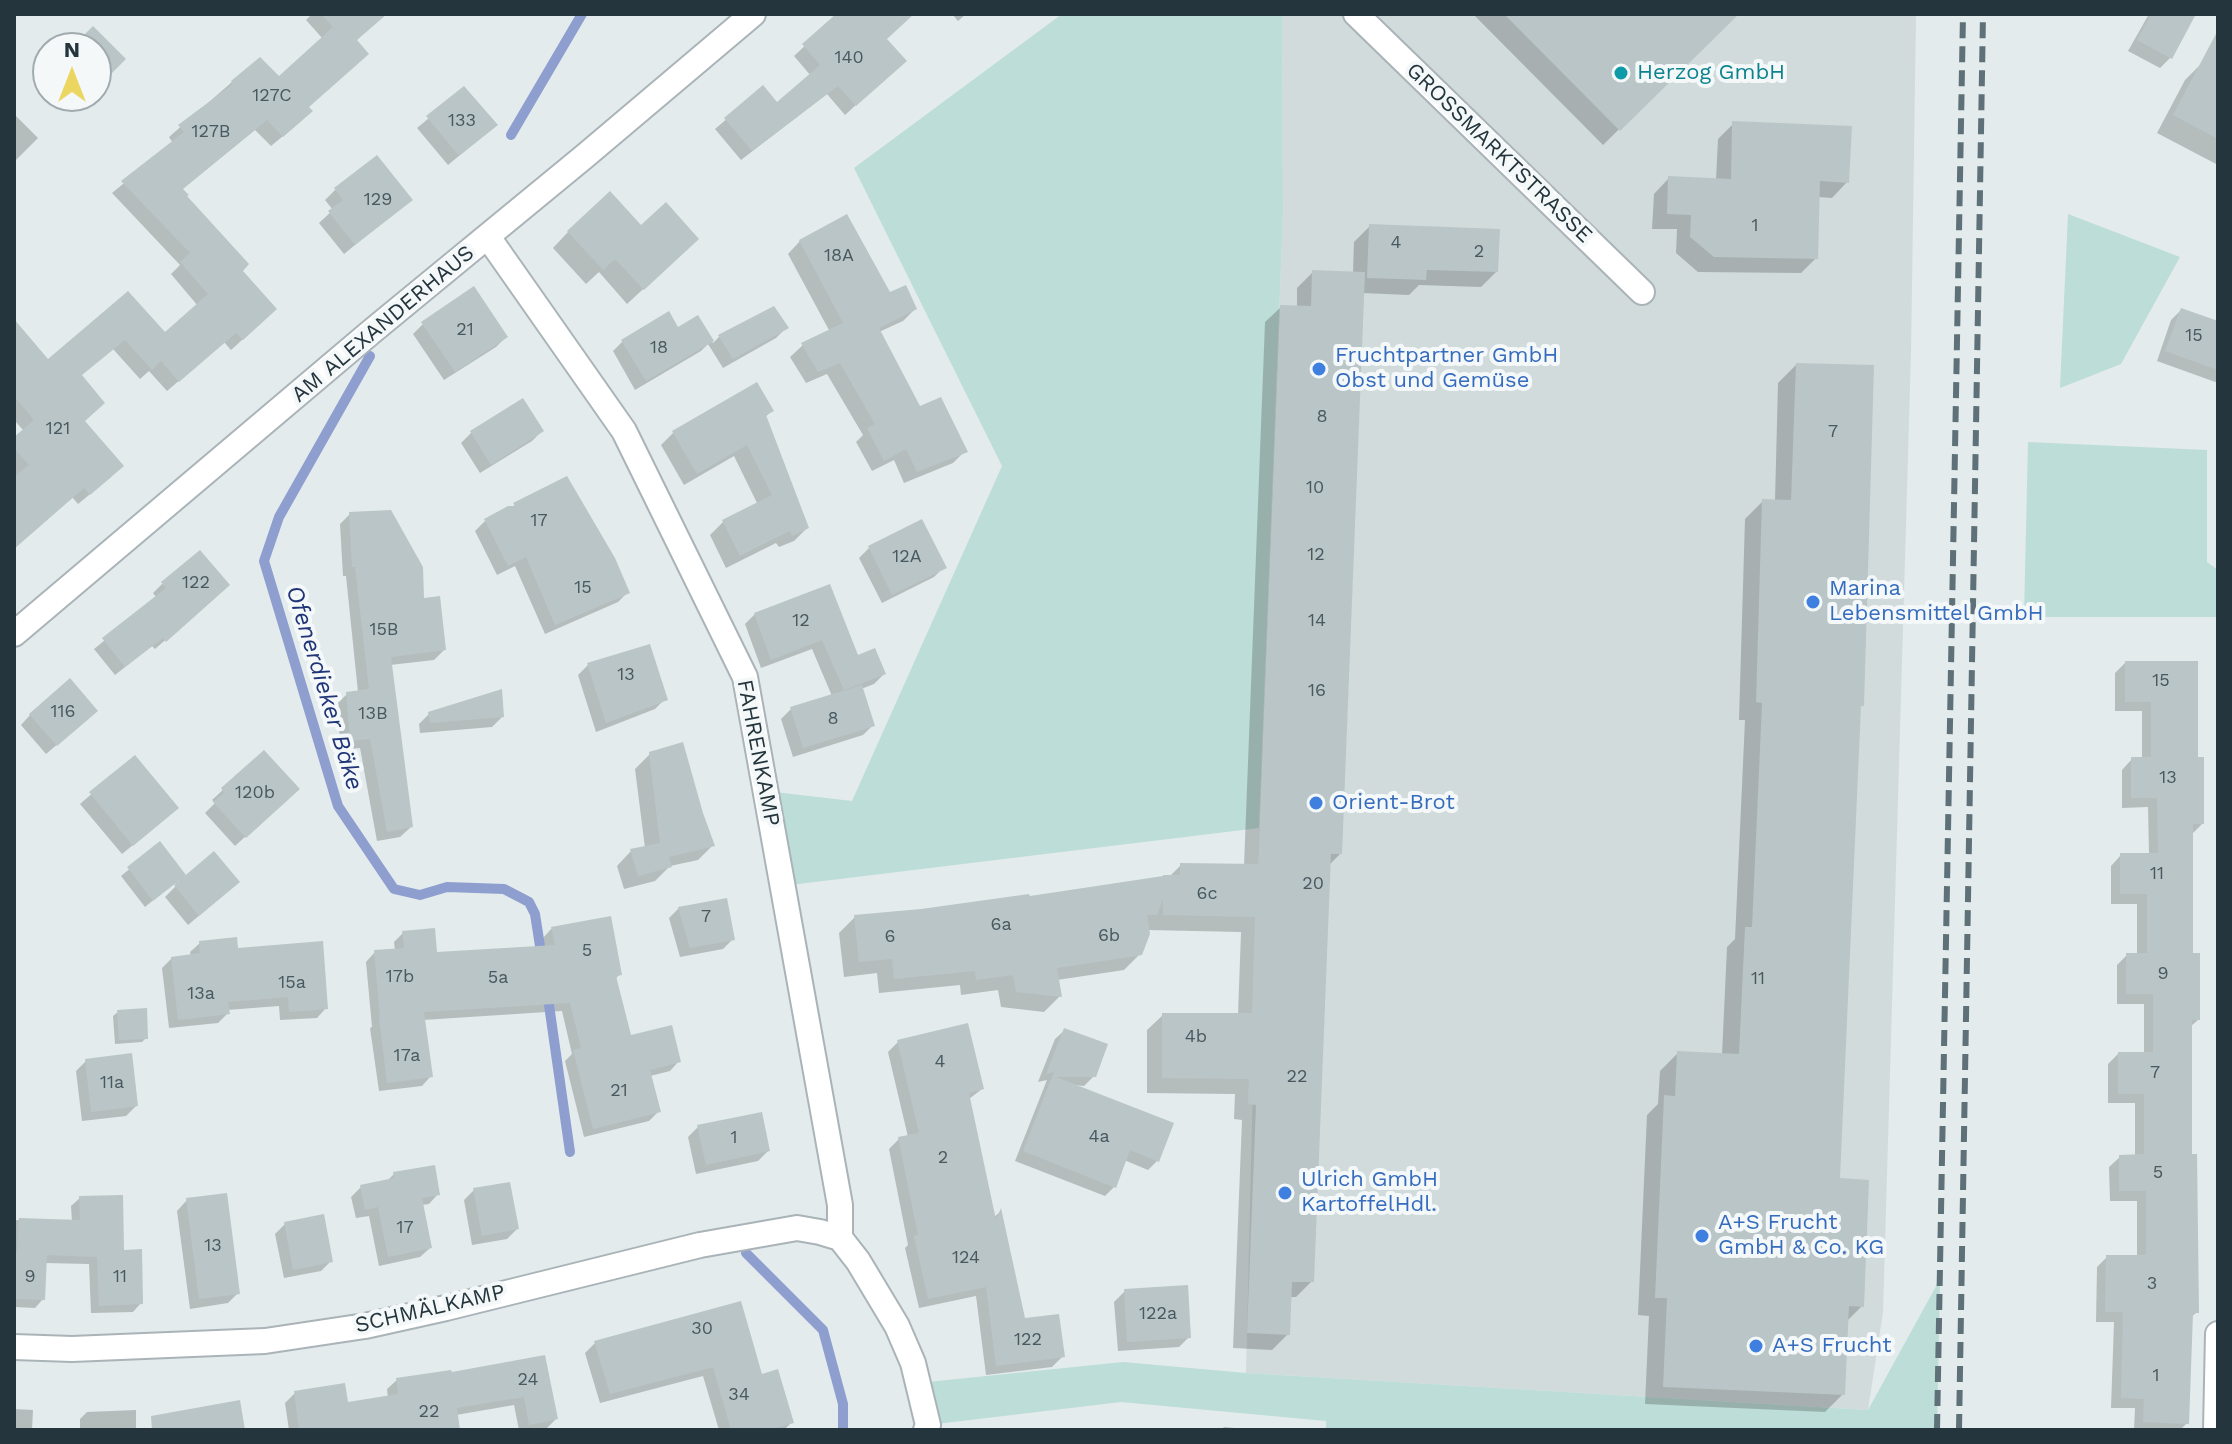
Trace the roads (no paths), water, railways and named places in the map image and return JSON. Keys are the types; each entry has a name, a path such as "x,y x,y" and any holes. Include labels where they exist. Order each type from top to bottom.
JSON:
{"street":[{"name":"AM ALEXANDERHAUS","path":"14,634 753,14"},
{"name":"GROSSMARKTSTRASSE","path":"1356,14 1642,292"},
{"name":"FAHRENKAMP","path":"488,237 624,431 745,677 840,1205 840,1238"},
{"name":"SCHMÄLKAMP","path":"14,1347 72,1349 265,1341 365,1326 700,1245 797,1228 840,1238"},
{"path":"840,1238 858,1261 897,1326 913,1363 928,1425 926,1430"},
{"path":"2216,1430 2218,1334"}],"waterway":[{"name":"Ofenerdieker Bäke","path":"511,135 582,14"},
{"name":"Ofenerdieker Bäke","path":"370,356 279,517 264,561 338,806 394,889 420,895 447,887 504,889 529,902 535,914 542,959"},
{"name":"Ofenerdieker Bäke","path":"547,991 570,1152"},
{"name":"Ofenerdieker Bäke","path":"746,1253 823,1330 843,1404 843,1430"}],"railway":[{"path":"1937,1430 1963,14"},
{"path":"1959,1430 1983,14"}],"place":[{"name":"Herzog GmbH","path":"1621,73"},
{"name":"Fruchtpartner GmbH Obst und Gemüse","path":"1319,369"},
{"name":"Marina Lebensmittel GmbH","path":"1813,602"},
{"name":"Orient-Brot","path":"1316,803"},
{"name":"Ulrich GmbH KartoffelHdl.","path":"1285,1193"},
{"name":"A+S Frucht GmbH & Co. KG","path":"1702,1236"},
{"name":"A+S Frucht","path":"1756,1346"}]}
